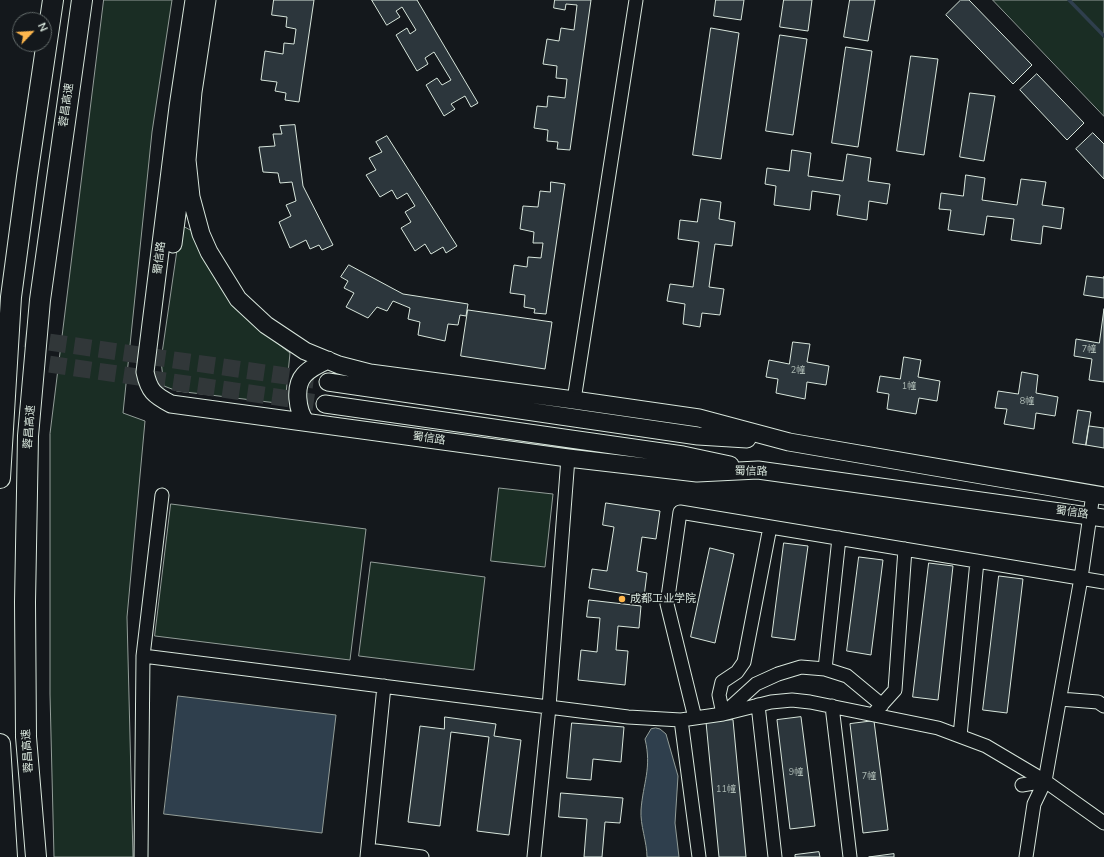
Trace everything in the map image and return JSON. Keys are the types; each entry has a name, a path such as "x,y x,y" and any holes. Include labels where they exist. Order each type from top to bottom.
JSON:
{"highway":[{"path":"0,478 11,297 53,0"},
{"name":"蓉昌高速","path":"36,857 26,736 25,602 28,436 40,300 82,0"},
{"path":"0,744 7,857"}],"main road":[{"name":"蜀信路","path":"194,0 178,107 145,372 148,385 160,399 170,404 568,458 697,472 758,470 1097,517"},
{"name":"蜀信路","path":"207,0 193,92 187,160 191,197 201,234 209,252 238,298 266,325 305,352 339,365 370,373 699,418 789,442 1099,495"},
{"path":"150,337 161,339 181,183 187,160"},
{"path":"306,422 300,410 298,398 303,376 313,367 328,360"},
{"path":"328,382 698,436 789,442"},
{"path":"325,404 683,455 758,470"}],"street":[{"path":"574,400 636,0"},
{"path":"534,857 549,707 568,458"},
{"path":"1026,857 1034,804 1045,781 1081,578 1097,517 1099,495"},
{"path":"141,857 143,656 162,496"},
{"path":"695,718 667,604 680,512 1104,582"},
{"path":"723,714 719,695 722,682 737,672 744,662 770,527"},
{"path":"825,669 839,538"},
{"path":"878,709 895,690 905,549"},
{"path":"960,736 977,561"},
{"path":"143,656 628,717 681,720 723,714 758,705 792,700 832,706 878,709 938,728 986,746 1045,781 1104,823"},
{"path":"723,714 756,684 778,674 801,667 825,669 847,676 878,709"},
{"path":"384,686 367,854 422,857"},
{"path":"1060,699 1098,702 1104,706"},
{"path":"758,705 776,857"},
{"path":"832,706 850,857"},
{"path":"681,720 699,857"},
{"path":"1022,785 1045,781"}],"green space":[{"path":"104,0 172,0 152,132 123,413 145,421 127,617 133,857 54,857 50,694 50,434"},
{"path":"993,0 1104,0 1104,116"},
{"path":"181,225 192,231 222,290 259,329 290,353 285,404 177,391 164,386 161,361"},
{"path":"499,488 553,494 545,567 491,561"},
{"path":"171,504 366,529 350,660 155,636"},
{"path":"371,562 485,577 474,670 359,656"}],"water":[{"path":"178,696 336,715 322,833 164,814"},
{"path":"651,729 660,729 666,734 678,776 675,823 679,857 647,857 641,816 648,759 645,739"}],"building":[{"path":"274,0 314,0 299,102 285,100 286,93 275,91 277,82 261,80 265,51 283,54 284,43 294,44 296,29 286,27 287,17 272,15"},
{"path":"372,0 417,0 478,103 471,107 465,96 451,104 455,109 444,116 426,85 437,78 442,85 451,80 434,52 425,58 428,64 417,71 396,35 407,28 410,34 416,30 402,7 396,11 400,17 387,25"},
{"path":"555,0 591,0 570,150 557,149 558,142 547,141 548,130 534,128 537,106 547,107 548,96 565,98 567,79 556,78 557,66 543,64 547,39 559,41 561,28 574,30 577,5 566,4 565,10 554,8"},
{"path":"716,0 744,0 741,20 714,16"},
{"path":"784,0 812,0 808,31 780,27"},
{"path":"850,0 875,0 868,41 844,37"},
{"path":"961,0 969,0 1032,65 1013,84 946,15"},
{"path":"711,28 739,33 721,159 693,155"},
{"path":"780,35 807,39 793,135 766,131"},
{"path":"846,47 872,51 858,147 832,143"},
{"path":"911,56 938,59 924,155 897,151"},
{"path":"1037,74 1084,123 1067,140 1020,90"},
{"path":"970,93 995,96 984,161 960,157"},
{"path":"295,125 303,186 333,245 322,250 319,245 310,249 306,240 290,248 279,222 291,216 286,205 296,201 292,182 280,183 278,173 263,172 259,147 275,146 273,134 282,134 280,126"},
{"path":"1093,133 1104,144 1104,179 1076,149"},
{"path":"387,136 457,246 446,253 443,247 431,254 425,244 415,251 401,228 411,222 405,212 415,206 407,193 397,199 392,190 380,197 366,175 376,170 369,158 382,152 376,142"},
{"path":"792,150 811,153 808,176 843,181 847,154 871,158 868,181 890,184 887,204 869,201 867,220 837,215 840,195 812,191 810,210 774,205 776,186 765,184 767,168 789,171"},
{"path":"966,175 985,178 982,200 1017,205 1021,179 1046,182 1042,205 1064,208 1061,229 1043,226 1041,244 1011,240 1014,219 987,216 984,235 948,230 951,210 939,209 941,193 963,196"},
{"path":"551,182 565,184 546,314 534,313 535,309 524,307 525,295 510,293 514,265 527,267 528,257 541,258 543,243 533,243 534,232 520,229 523,206 538,207 540,191 550,192"},
{"path":"701,199 721,202 719,219 735,222 732,246 715,244 709,287 724,289 720,315 702,313 700,327 683,324 685,304 667,301 670,284 693,287 699,242 678,239 680,220 697,222"},
{"path":"349,265 403,294 468,304 466,316 460,315 458,325 448,324 445,341 418,335 420,322 408,319 410,308 393,301 387,311 377,307 368,318 346,307 354,293 344,288 348,281 341,277"},
{"path":"1087,276 1104,278 1104,298 1084,295"},
{"path":"1104,309 1104,382 1089,380 1092,359 1074,356 1076,339 1099,343"},
{"path":"468,310 552,322 545,369 461,356"},
{"path":"793,342 810,344 807,362 829,366 826,385 807,382 805,399 776,393 778,379 766,377 769,360 789,364"},
{"path":"904,357 921,360 918,377 940,381 937,401 919,398 916,414 887,409 889,394 877,392 880,376 900,379"},
{"path":"1022,372 1038,375 1036,393 1058,397 1055,416 1036,413 1034,429 1004,424 1007,409 995,408 998,391 1018,394"},
{"path":"1078,410 1091,412 1086,445 1073,443"},
{"path":"1089,426 1104,428 1104,448 1086,445"},
{"path":"606,503 660,511 656,539 642,537 637,571 647,573 644,597 589,588 592,569 607,571 614,527 603,525"},
{"path":"784,543 808,546 795,640 772,637"},
{"path":"710,548 734,554 715,643 691,637"},
{"path":"859,557 883,560 871,655 847,651"},
{"path":"929,563 953,566 938,700 913,697"},
{"path":"999,576 1023,579 1007,713 983,710"},
{"path":"589,600 641,606 639,628 618,626 616,650 628,651 625,685 578,680 581,650 597,652 600,618 587,617"},
{"path":"445,717 496,724 494,736 521,740 509,835 477,831 489,737 451,732 440,826 408,822 420,726 444,729"},
{"path":"801,717 815,826 790,829 777,720"},
{"path":"733,720 746,857 719,857 706,722"},
{"path":"874,721 888,830 863,833 850,724"},
{"path":"572,723 624,727 621,762 593,759 591,780 567,778"},
{"path":"561,793 623,798 620,823 605,822 602,857 584,857 587,819 559,817"},
{"path":"819,852 820,857 795,857 795,855"},
{"path":"894,854 894,857 869,857"}],"waterway":[{"path":"1069,0 1104,36"}],"tunnel":[{"path":"0,335 328,382"},
{"path":"0,357 325,404"}],"place":[{"name":"成都工业学院","path":"622,599"}]}
